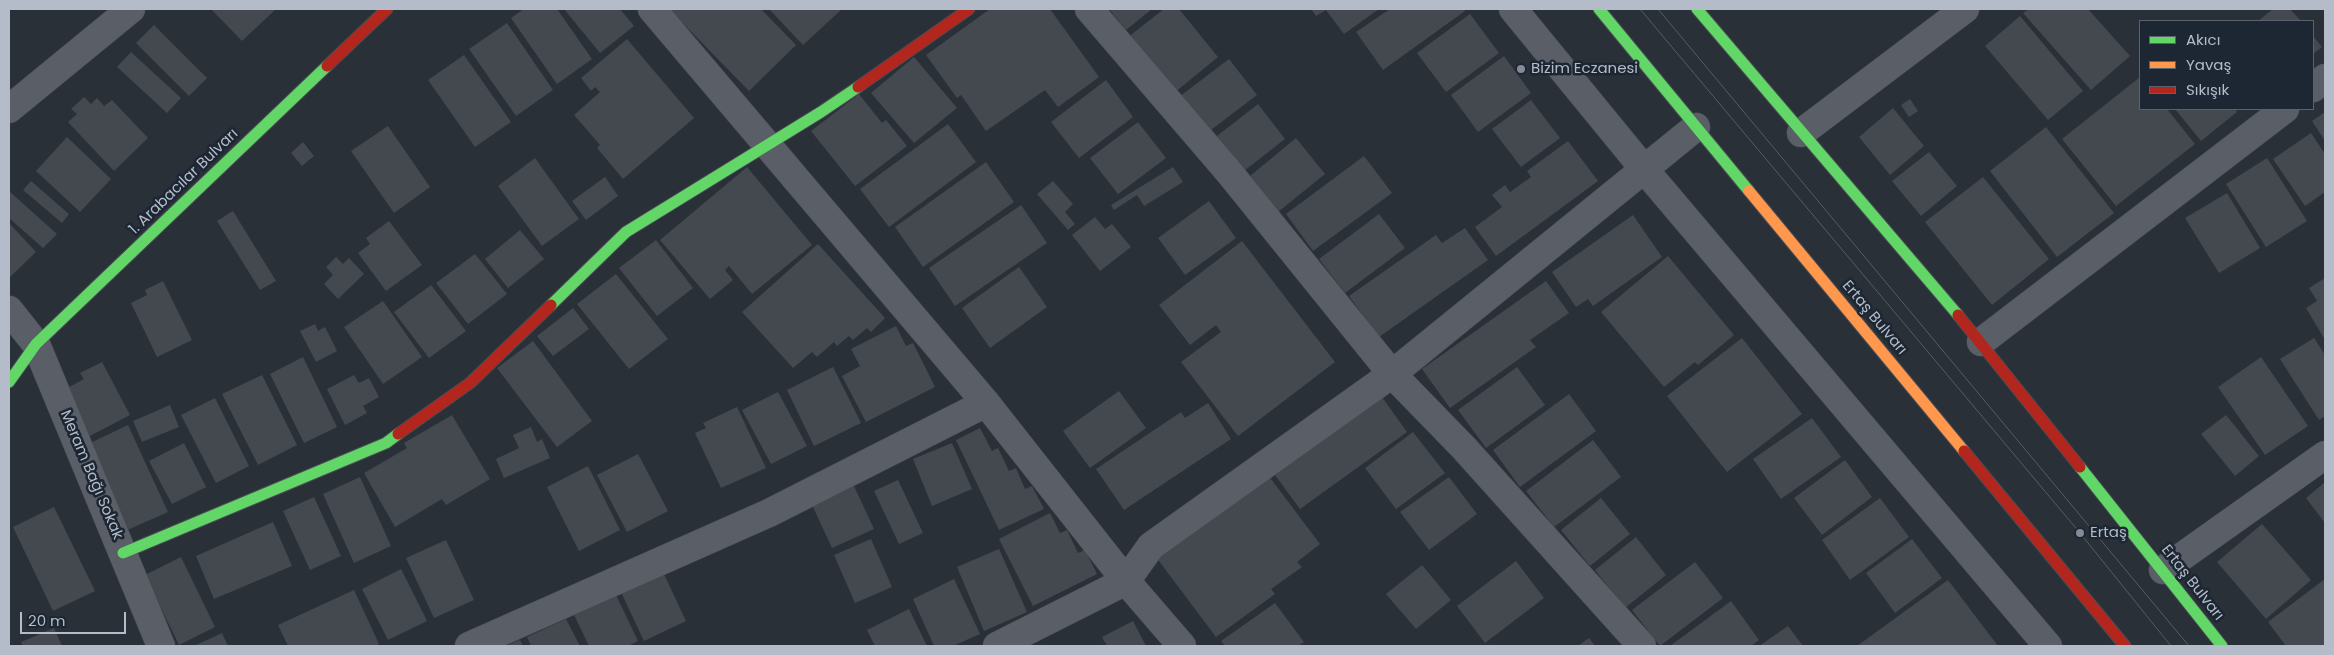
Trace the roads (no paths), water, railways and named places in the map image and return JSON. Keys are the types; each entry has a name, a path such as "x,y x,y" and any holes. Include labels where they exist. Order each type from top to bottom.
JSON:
{"main road":[{"name":"1. Arabacılar Bulvarı","path":"9,382 36,344 387,9"},
{"path":"123,552 386,443 470,383 626,232 821,112 969,9"},
{"name":"Ertaş Bulvarı","path":"1598,9 2125,646"},
{"name":"Ertaş Bulvarı","path":"1697,9 1981,342 2222,646"}],"street":[{"path":"9,109 131,9"},
{"path":"652,9 769,144 986,403 1126,581 1182,646"},
{"path":"1089,9 1228,172 1392,374 1464,448 1642,646"},
{"path":"1513,9 1644,169 2048,646"},
{"path":"1801,133 1965,9"},
{"path":"2314,87 2325,78"},
{"path":"1981,342 2284,110"},
{"path":"997,646 1126,581 1151,546 1392,374 1696,127"},
{"name":"Meram Bağı Sokak","path":"9,310 36,344 160,646"},
{"path":"469,646 769,513 986,403"},
{"path":"2163,570 2325,455"}],"tram line":[{"path":"1640,9 2080,533 2171,646"},
{"path":"1658,9 2189,646"}],"place":[{"name":"Bizim Eczanesi","path":"1521,69"},
{"name":"Ertaş","path":"2080,533"}]}
